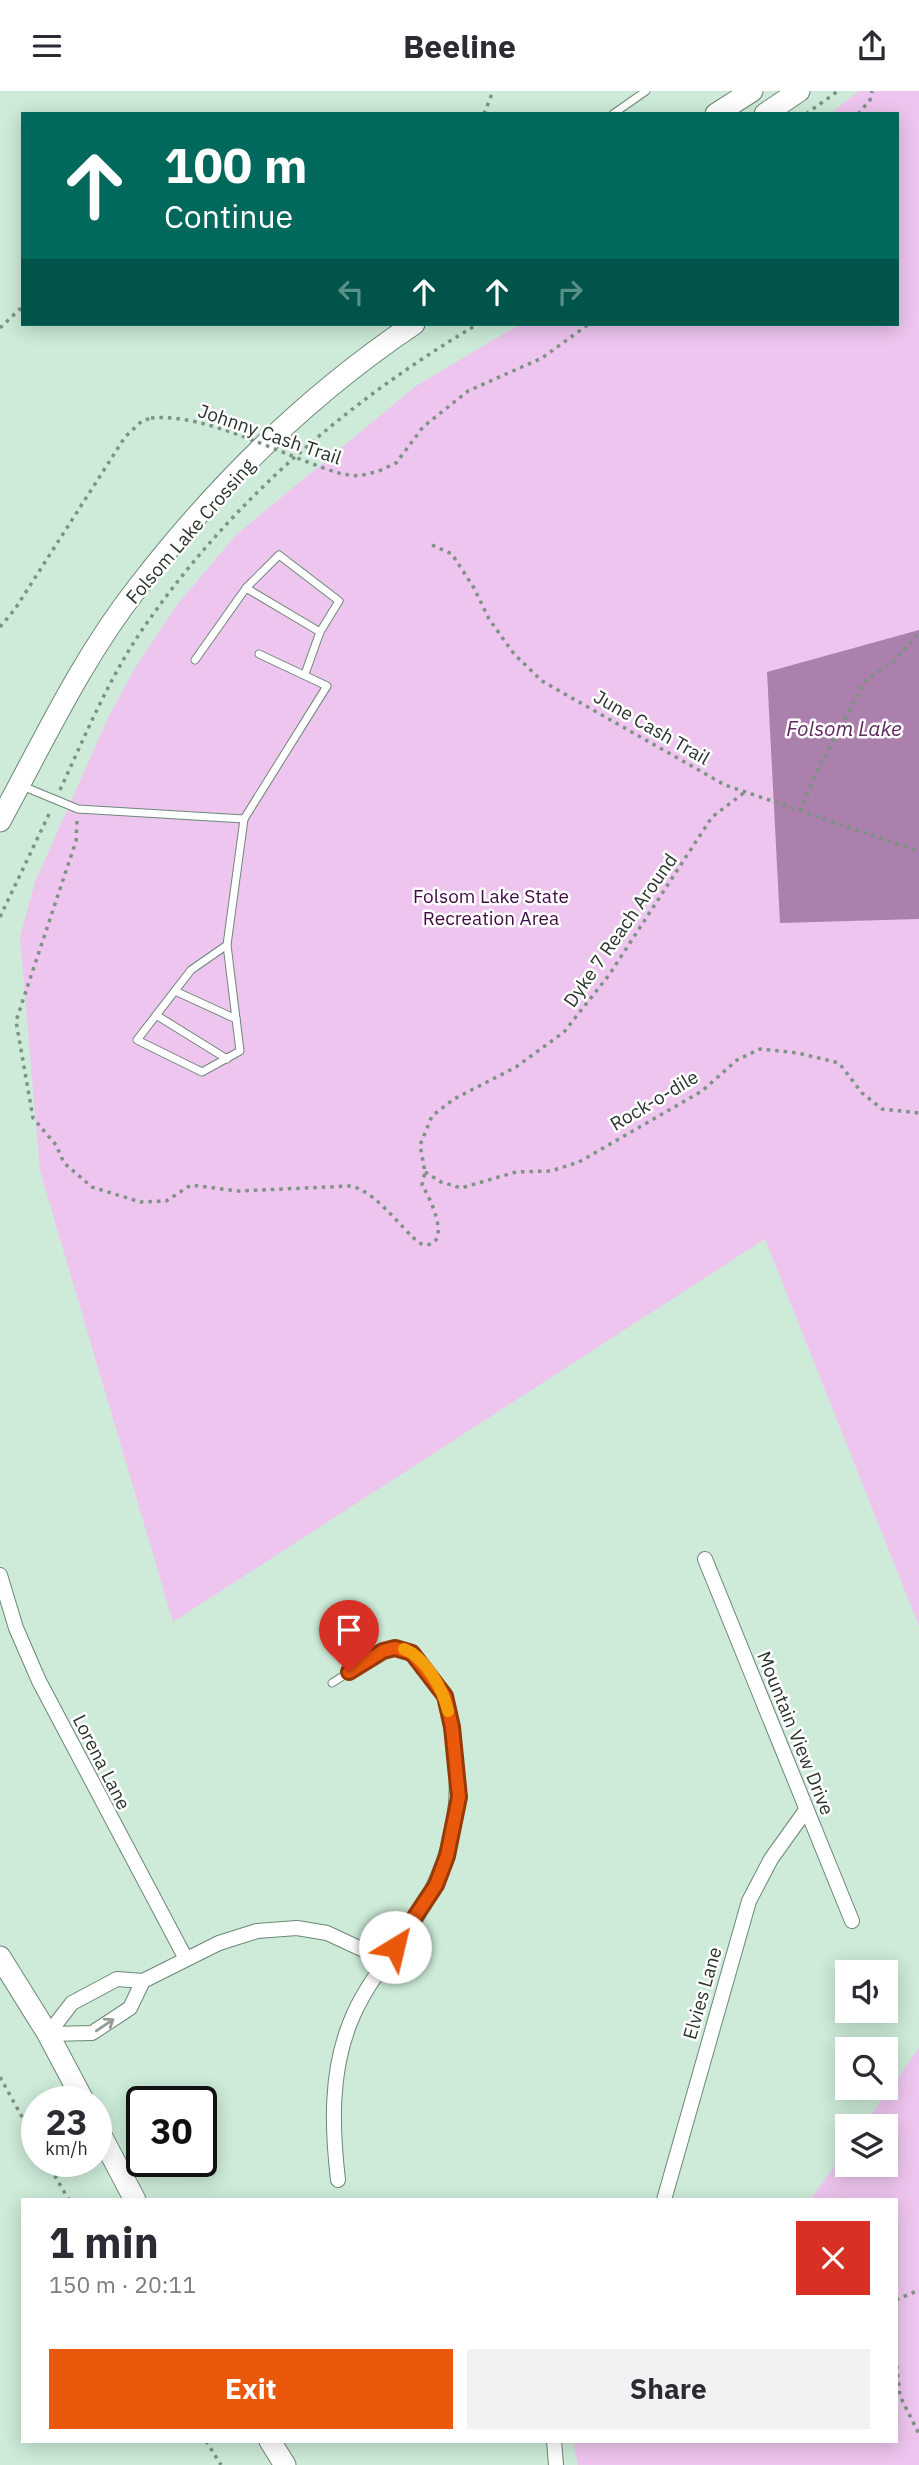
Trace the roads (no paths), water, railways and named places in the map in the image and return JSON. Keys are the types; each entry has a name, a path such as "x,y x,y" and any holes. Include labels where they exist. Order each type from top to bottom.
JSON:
{"main road":[{"path":"719,112 752,91"},
{"path":"768,112 799,91"},
{"name":"Folsom Lake Crossing","path":"0,821 92,655 137,588 219,491 316,396 411,326"},
{"path":"0,1957 75,2086"},
{"path":"112,2156 134,2198"},
{"path":"271,2443 285,2465"}],"street":[{"name":"Mountain View Drive","path":"705,1559 852,1921"},
{"name":"Lorena Lane","path":"0,1575 16,1627 39,1681 186,1959"},
{"path":"338,2180 332,2130 340,2056 349,2024 385,1960 406,1934 436,1885 455,1828 459,1797 458,1763 445,1696"},
{"name":"Elvies Lane","path":"665,2198 749,1901 771,1859 806,1810"},
{"path":"48,2035 72,2003 117,1979 143,1981 238,1935 297,1928 346,1940 385,1960"},
{"path":"48,2035 92,2033 130,2008 143,1981"},
{"path":"554,2443 556,2465"}],"lane":[{"path":"616,112 646,91"},
{"path":"195,660 246,588 279,555 339,601 320,632 305,674"},
{"path":"246,588 320,632"},
{"path":"227,945 191,970 136,1040 202,1072 240,1051 227,945 244,819 327,686 259,654"},
{"path":"19,785 78,809 244,819"},
{"path":"175,991 236,1019"},
{"path":"156,1015 227,1059"},
{"path":"332,1683 383,1651 395,1648 412,1653 421,1661 445,1696"}],"water":[{"name":"Folsom Lake","path":"919,630 919,919 780,923 767,672"}],"park label":[{"name":"Folsom Lake State Recreation Area","path":"491,907"}]}
